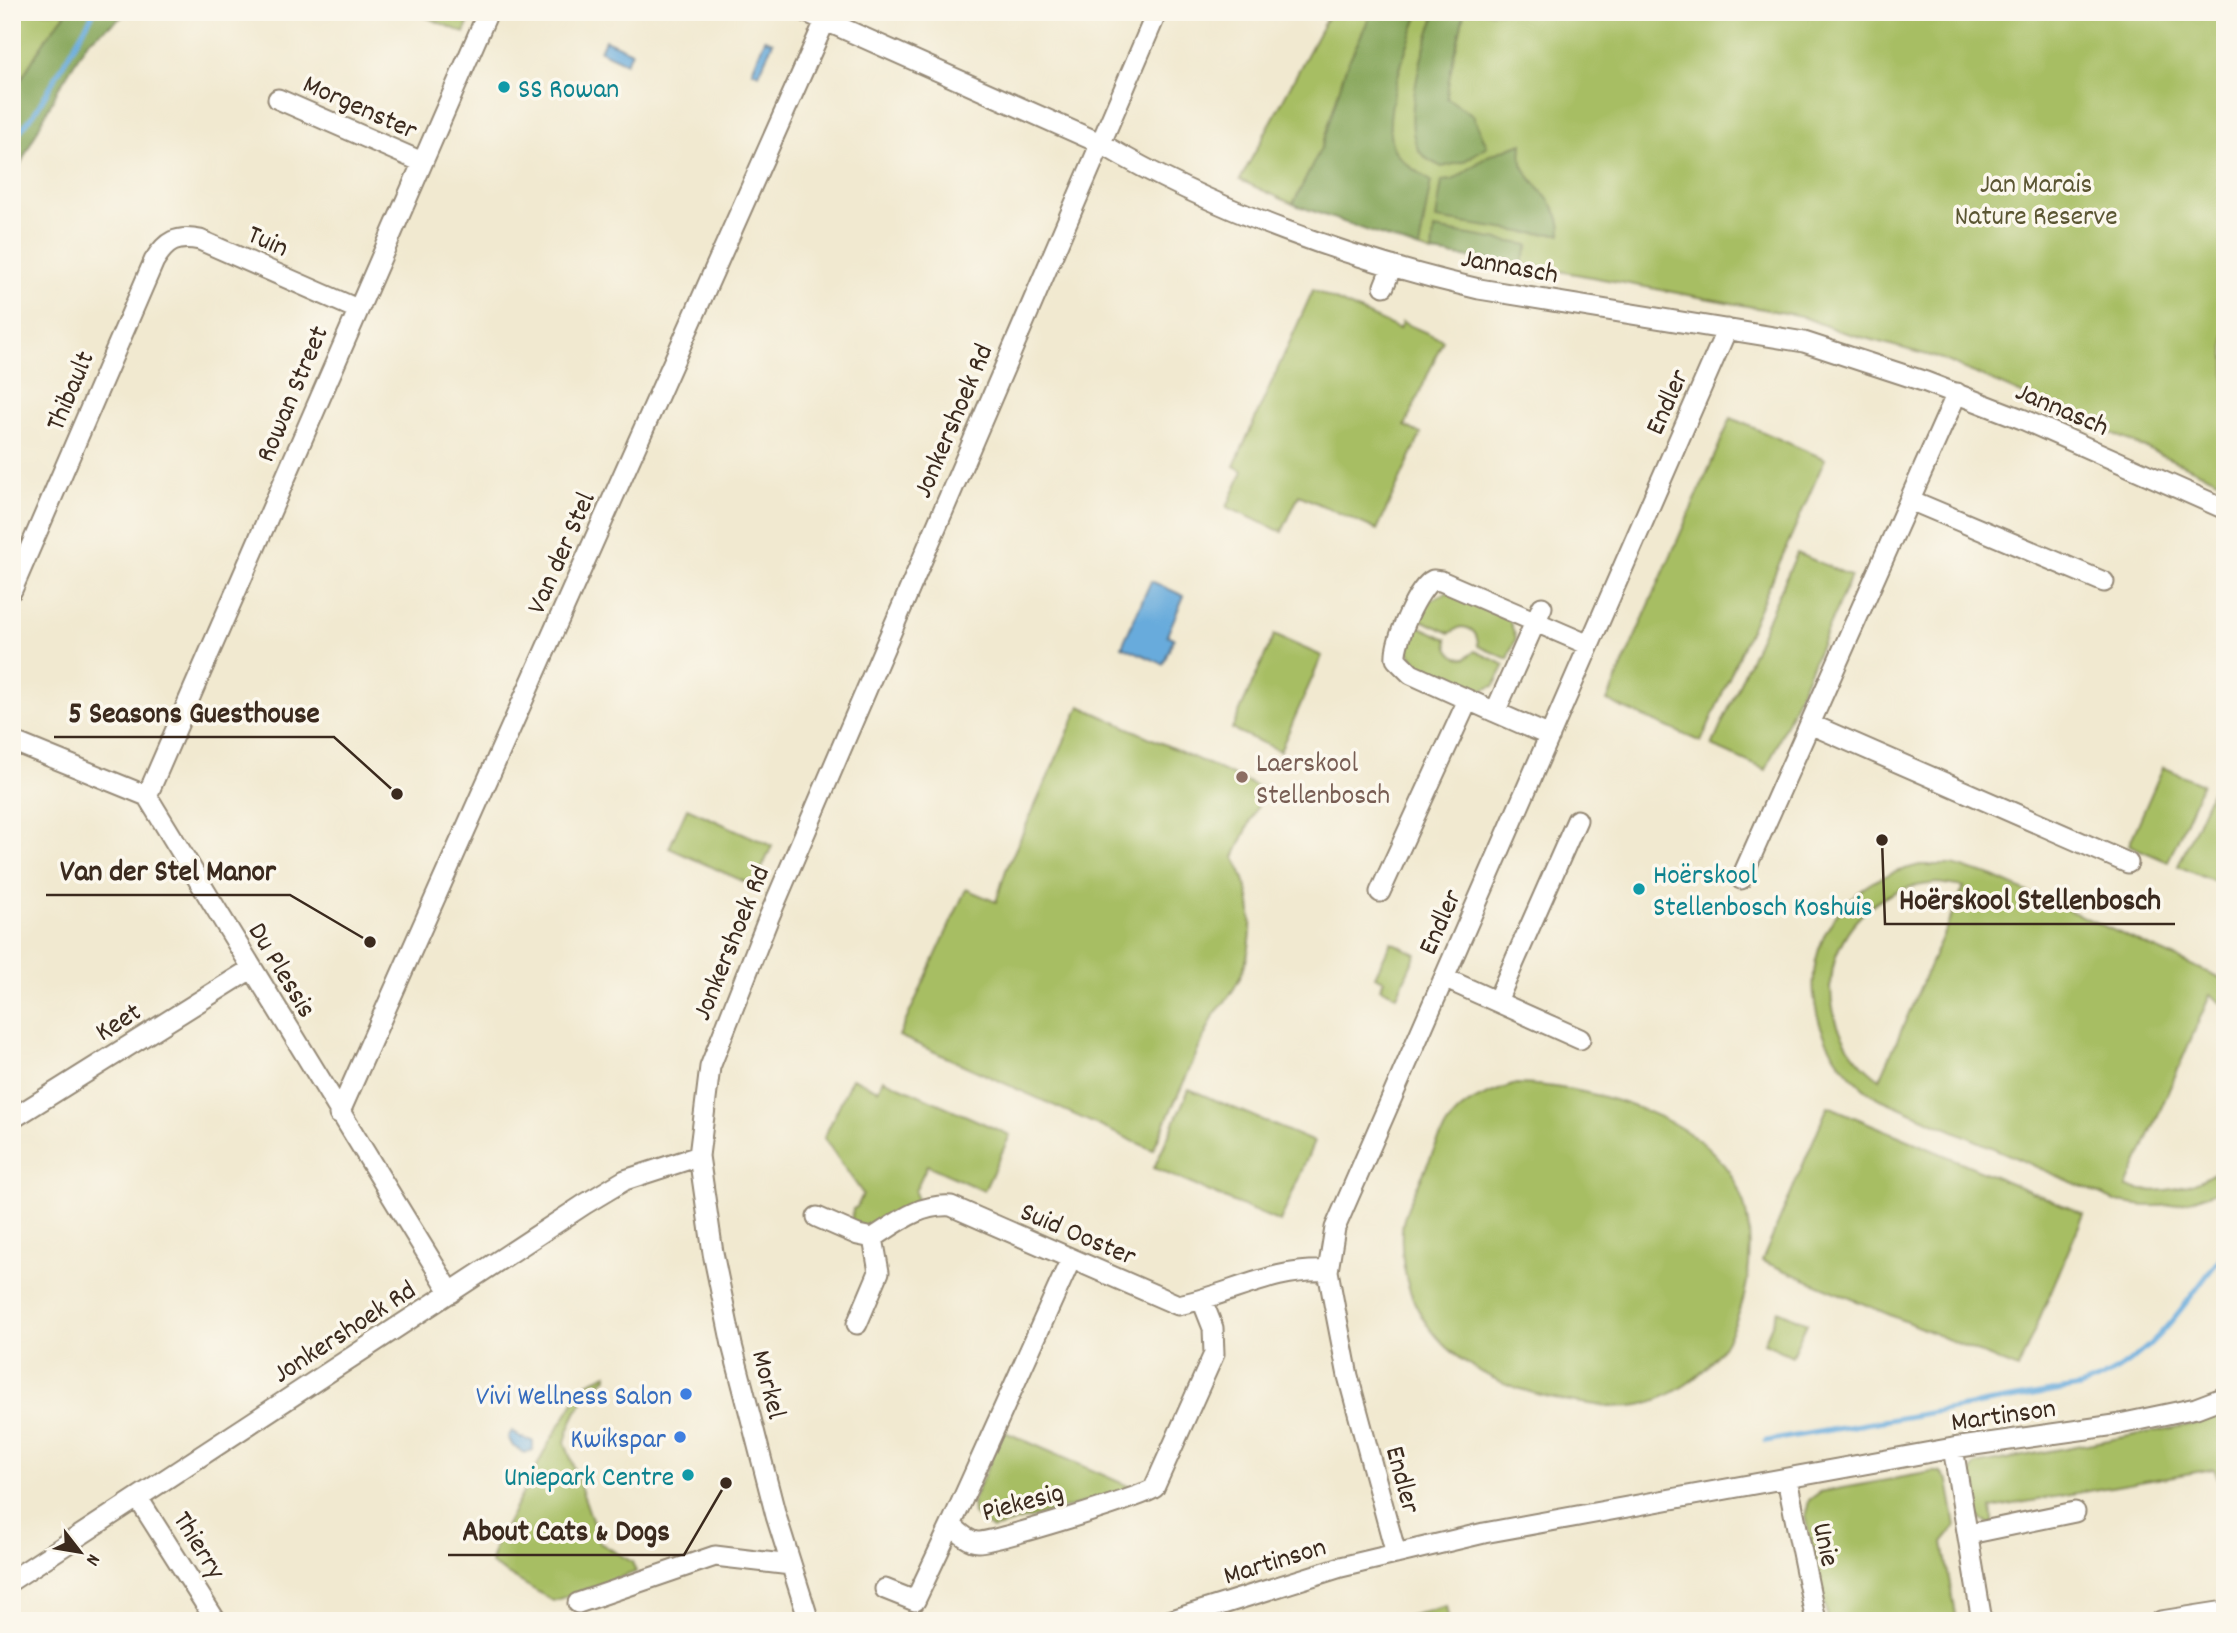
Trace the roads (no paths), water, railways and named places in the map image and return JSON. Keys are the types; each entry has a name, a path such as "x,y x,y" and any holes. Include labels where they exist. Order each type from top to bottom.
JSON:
{"street":[{"name":"Rowan Street","path":"147,796 488,12"},
{"name":"Jannasch","path":"806,12 827,17 1102,144 1140,167 1273,225 1392,266 1479,289 1804,342 1956,393 2225,509"},
{"name":"Jonkershoek Rd","path":"12,1580 625,1180 699,1156 710,1067 728,1015 1157,12"},
{"name":"Van der Stel","path":"339,1114 827,17"},
{"name":"Morgenster","path":"278,99 422,162"},
{"name":"Tuin","path":"160,251 176,238 200,240 357,309"},
{"name":"Thibault","path":"12,590 160,251"},
{"path":"1384,286 1392,266"},
{"name":"Endler","path":"1396,1554 1348,1376 1328,1271 1335,1227 1727,329"},
{"path":"1741,879 1956,393"},
{"path":"1910,500 2104,582"},
{"path":"1550,736 1411,674 1396,659 1397,644 1422,588 1433,580 1538,615 1589,645"},
{"path":"1495,712 1538,615"},
{"path":"1380,892 1468,700"},
{"path":"1810,724 2128,863"},
{"path":"12,741 147,796"},
{"name":"Du Plessis","path":"147,796 339,1114 451,1293"},
{"path":"1497,1001 1577,820"},
{"name":"Keet","path":"12,1119 251,969"},
{"path":"1444,978 1580,1039"},
{"name":"Morkel","path":"699,1156 713,1253 732,1345 791,1565 809,1621"},
{"name":"Suid Ooster","path":"873,1238 920,1210 951,1206 1178,1305 1202,1300 1281,1273 1328,1271"},
{"path":"817,1217 858,1236 873,1238 879,1272 857,1324"},
{"name":"Piekesig","path":"1071,1259 951,1525 961,1535 980,1542 1150,1492 1214,1354 1213,1328 1202,1300"},
{"name":"Martinson","path":"1169,1621 1341,1567 1484,1533 1953,1448 2115,1425 2196,1408 2225,1397"},
{"path":"1953,1448 1982,1621"},
{"name":"Unie","path":"1787,1479 1816,1621"},
{"name":"Thierry","path":"138,1498 216,1621"},
{"path":"1969,1534 2075,1512"},
{"path":"885,1588 915,1601 951,1525"},
{"path":"578,1603 715,1556 791,1565"},
{"path":"2161,1621 2225,1611"}],"water":[{"path":"765,39 773,42 759,74 752,71"},
{"path":"605,40 632,52 626,63 600,51"},
{"path":"1151,581 1184,596 1167,635 1174,638 1163,664 1122,646"},
{"path":"512,1431 521,1438 533,1441 533,1450 524,1453 513,1446 508,1437"}],"waterway":[{"path":"12,141 34,114 94,12"},
{"path":"1766,1441 2080,1387 2105,1377 2145,1349 2178,1313 2225,1252"}],"place":[{"name":"SS Rowan","path":"504,87"},
{"name":"Laerskool Stellenbosch","path":"1242,777"},
{"name":"5 Seasons Guesthouse","path":"397,794"},
{"name":"Hoërskool Stellenbosch","path":"1882,840"},
{"name":"Hoërskool Stellenbosch Koshuis","path":"1639,889"},
{"name":"Van der Stel Manor","path":"370,942"},
{"name":"Vivi Wellness Salon","path":"686,1394"},
{"name":"Kwikspar","path":"680,1437"},
{"name":"Uniepark Centre","path":"688,1475"},
{"name":"About Cats & Dogs","path":"726,1483"}],"park label":[{"name":"Jan Marais Nature Reserve","path":"2036,198"}]}
